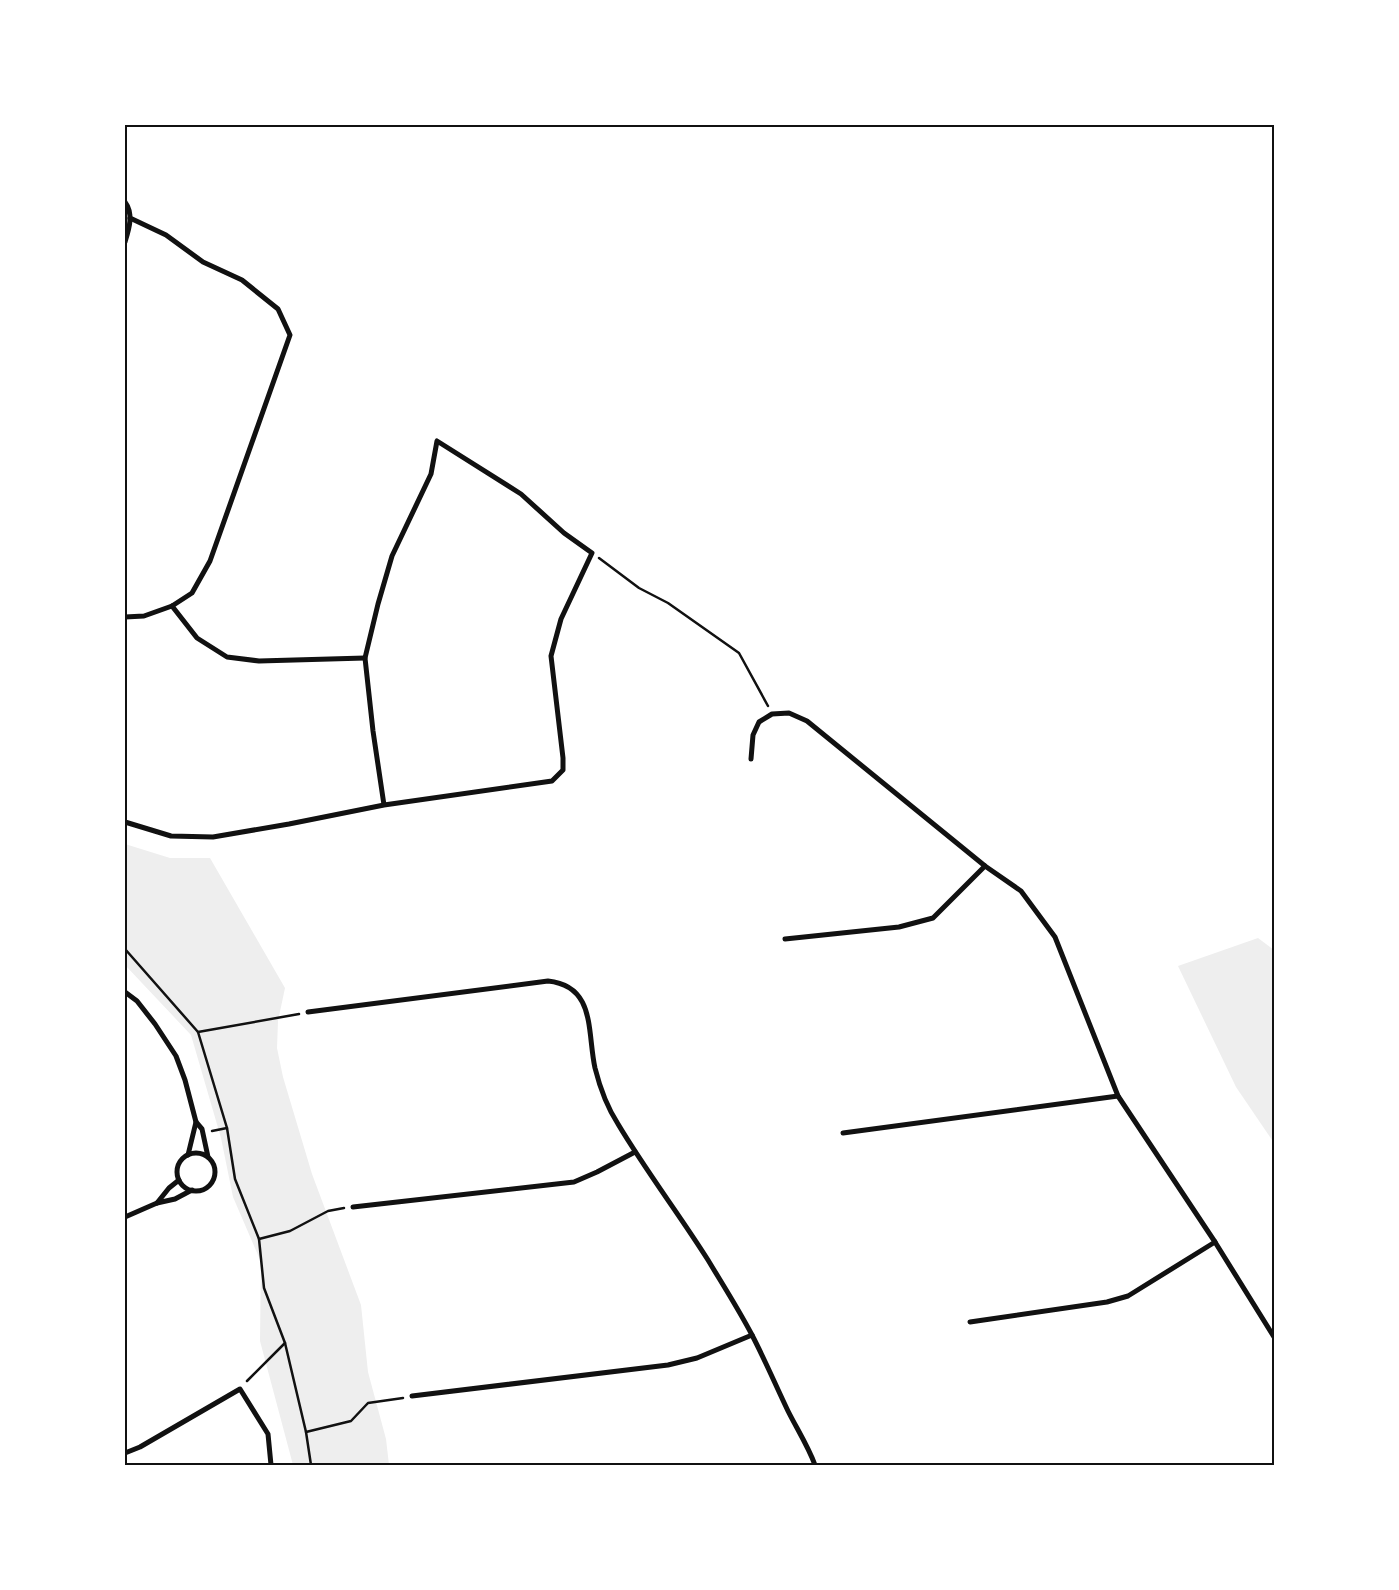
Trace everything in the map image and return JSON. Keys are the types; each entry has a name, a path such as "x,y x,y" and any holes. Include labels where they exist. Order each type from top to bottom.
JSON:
{"street":[{"path":"125,202 130,208 130,227 125,242"},
{"path":"125,617 144,616 172,606 192,593 210,561 290,335 278,309 242,280 203,262 166,235 130,218"},
{"path":"125,822 171,836 213,837 384,805 552,781 563,770 551,656 561,619 592,553 564,533 521,494 437,441 431,474 392,556 365,658 384,805"},
{"path":"172,606 197,638 228,657 259,661 365,658"},
{"path":"751,759 753,735 759,722 772,714 789,713 807,721 985,866 1021,892 1055,937 1118,1096 1215,1242 1274,1337"},
{"path":"785,939 899,927 933,918 985,866"},
{"path":"308,1012 548,981 562,982 570,987 578,995 584,1006 589,1023 595,1067 603,1095 613,1116 707,1259 752,1335 816,1465"},
{"path":"125,992 137,1001 156,1024 176,1056 185,1080 196,1122 203,1133 208,1157 214,1168 213,1180 204,1188 192,1190 170,1201 157,1203 125,1217"},
{"path":"844,1134 1118,1096"},
{"path":"188,1155 196,1122"},
{"path":"353,1207 574,1182 635,1152"},
{"path":"192,1190 184,1187 179,1180 177,1174 179,1163 188,1155 196,1153 208,1157"},
{"path":"157,1203 169,1188 179,1180"},
{"path":"970,1322 1107,1302 1128,1296 1215,1242"},
{"path":"412,1396 668,1365 698,1358 752,1335"},
{"path":"125,1453 140,1447 240,1389 268,1434 271,1465"}],"path":[{"path":"592,553 639,588 668,603 739,654 772,714"},
{"path":"125,949 198,1032 228,1128 235,1179 259,1239 264,1288 285,1344 306,1432 311,1465"},
{"path":"198,1032 308,1012"},
{"path":"203,1133 228,1128"},
{"path":"259,1239 290,1231 328,1211 353,1207"},
{"path":"240,1389 285,1344"},
{"path":"306,1432 352,1421 368,1403 412,1396"}],"shaded area":[{"path":"125,844 170,858 210,858 285,988 278,1021 277,1048 283,1077 312,1174 361,1305 368,1372 386,1439 389,1465 293,1465 260,1341 261,1262 233,1197 221,1138 191,1035 125,965"},
{"path":"1258,938 1274,950 1274,1143 1236,1087 1178,966"}]}
